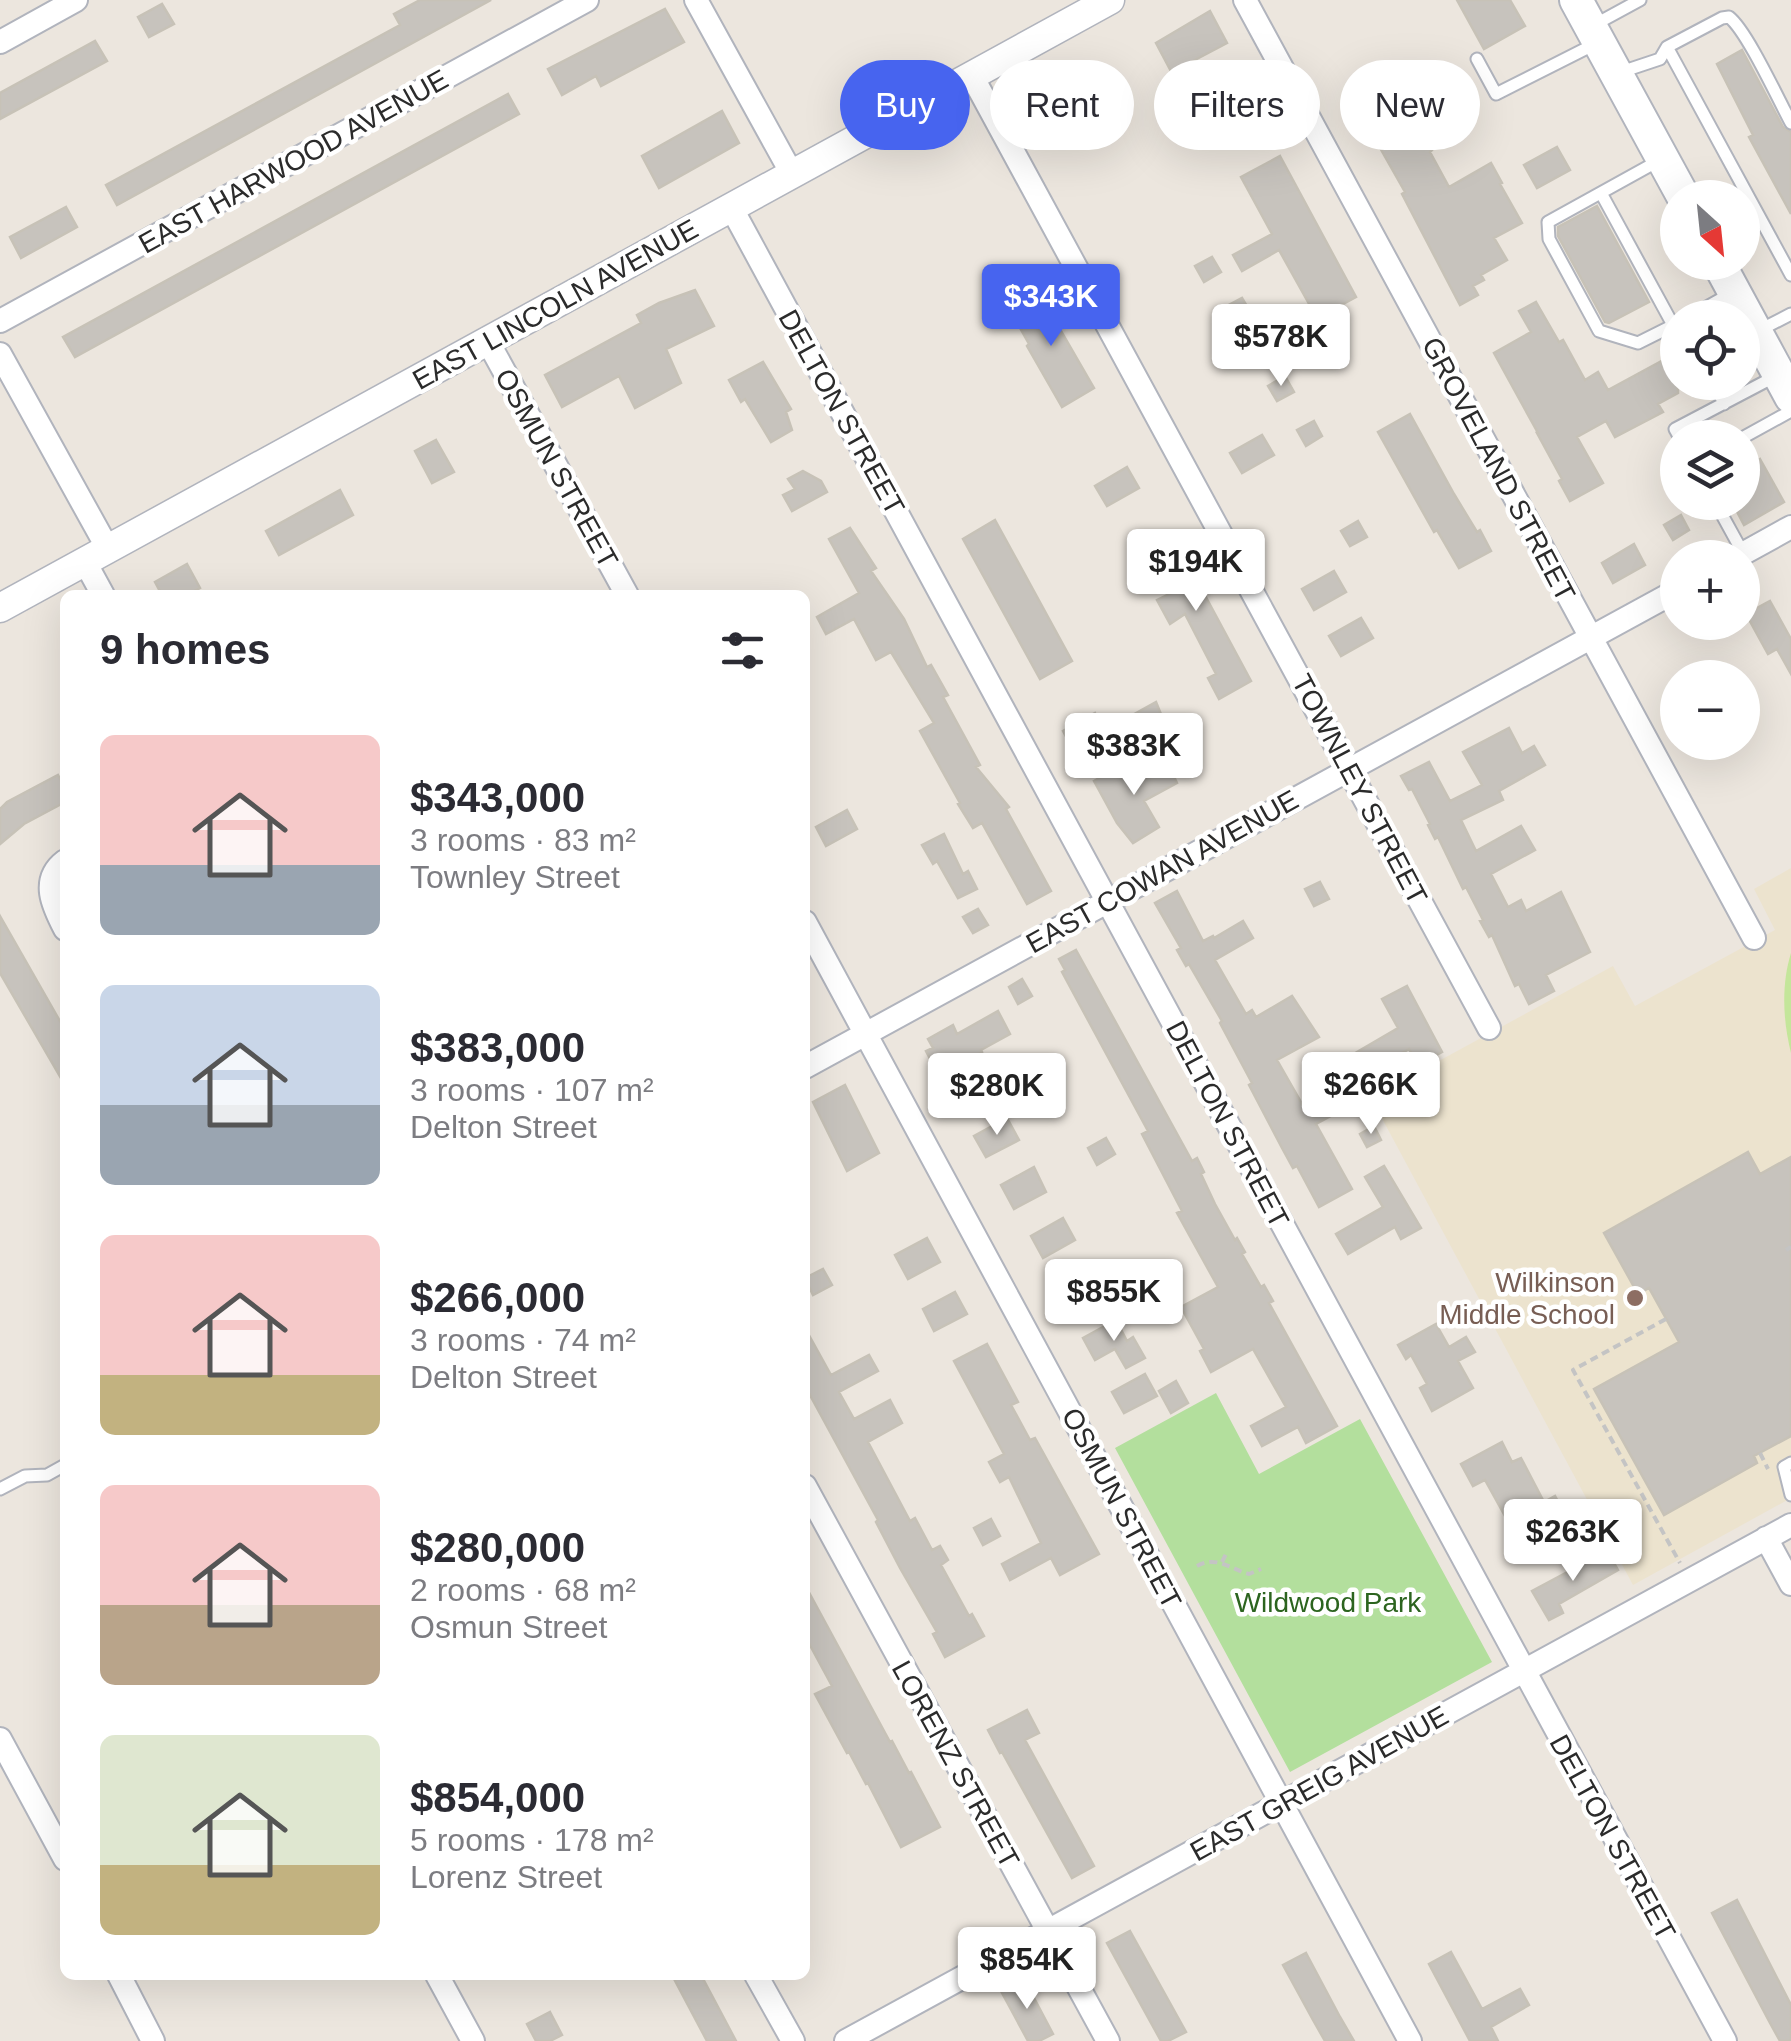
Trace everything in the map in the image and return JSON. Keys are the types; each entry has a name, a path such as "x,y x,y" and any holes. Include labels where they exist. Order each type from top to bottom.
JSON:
{"main road":[{"path":"1588,23 1675,180"},
{"path":"1728,280 1775,374"}],"street":[{"path":"0,42 76,0"},
{"name":"EAST HARWOOD AVENUE","path":"0,322 587,0"},
{"path":"696,0 792,174"},
{"name":"EAST LINCOLN AVENUE","path":"0,608 1110,0"},
{"name":"GROVELAND STREET","path":"1245,0 1754,938"},
{"name":"TOWNLEY STREET","path":"972,76 1489,1028"},
{"name":"DELTON STREET","path":"731,207 1724,2041"},
{"name":"OSMUN STREET","path":"488,340 624,590"},
{"path":"0,354 96,555 102,590"},
{"path":"1760,544 1791,527"},
{"name":"EAST COWAN AVENUE","path":"810,1064 1660,600"},
{"path":"60,864 49,892 60,920"},
{"name":"OSMUN STREET","path":"810,931 1410,2041"},
{"name":"LORENZ STREET","path":"810,1495 1108,2041"},
{"name":"EAST GREIG AVENUE","path":"846,2041 1791,1525"},
{"path":"1766,1538 1791,1584"},
{"path":"0,1739 60,1850"},
{"path":"122,1980 153,2041"},
{"path":"439,1980 473,2041"},
{"path":"759,1980 792,2041"}],"lane":[{"path":"1477,59 1496,94 1588,23 1640,0"},
{"path":"1616,73 1660,59 1667,47 1729,17 1791,122"},
{"path":"1667,47 1791,276"},
{"path":"1660,332 1638,344 1599,332 1549,239 1548,222 1663,158"},
{"path":"1601,192 1662,300"},
{"path":"1720,300 1734,292"},
{"path":"1751,420 1775,374 1791,314"},
{"path":"1694,420 1775,374"},
{"path":"1722,400 1724,404"},
{"path":"1791,1463 1784,1466 1791,1495"},
{"path":"0,1490 25,1476 48,1475 60,1468"}],"path":[{"path":"1666,1319 1573,1370 1680,1563"},
{"path":"1602,1421 1609,1417"},
{"path":"1640,1491 1648,1487"},
{"path":"1222,1562 1227,1552"},
{"path":"1197,1566 1209,1561 1222,1562 1249,1574 1261,1568"}],"shaded area":[{"name":"Wilkinson Middle School","path":"1791,868 1791,1498 1633,1585 1371,1098 1613,966 1635,1006 1775,930 1754,889"}],"green space":[{"path":"1791,953 1791,1053 1784,1003"},
{"name":"Wildwood Park","path":"1216,1393 1259,1474 1360,1419 1492,1662 1290,1772 1115,1448"}],"building":[{"path":"420,0 491,0 117,205 106,185 400,25 394,14"},
{"path":"1457,0 1510,0 1525,26 1484,49"},
{"path":"162,4 174,24 149,37 138,17"},
{"path":"665,9 684,42 601,86 596,76 562,95 548,69"},
{"path":"1210,11 1227,43 1195,60 1165,60 1156,43"},
{"path":"95,41 107,61 0,119 0,93"},
{"path":"1742,50 1783,127 1791,132 1791,214 1749,137 1753,135 1717,64"},
{"path":"508,94 519,114 75,357 63,337"},
{"path":"722,111 739,143 659,188 642,156"},
{"path":"1557,147 1570,170 1537,188 1524,165"},
{"path":"1381,150 1432,150 1449,187 1491,163 1522,223 1494,238 1507,260 1481,275 1484,280 1473,286 1478,295 1460,305 1402,194 1405,192"},
{"path":"1280,156 1356,297 1317,318 1279,250 1242,271 1233,255 1272,234 1241,177"},
{"path":"1597,206 1649,302 1609,323 1558,236 1558,227"},
{"path":"66,207 77,227 21,258 10,237"},
{"path":"1212,257 1221,272 1204,282 1195,266"},
{"path":"695,290 714,326 666,349 681,383 635,408 619,376 562,407 545,375 641,323 637,315"},
{"path":"1041,290 1094,388 1062,407 1009,308"},
{"path":"1242,298 1251,313 1234,322 1225,307"},
{"path":"1536,302 1585,380 1598,372 1608,390 1660,362 1660,400 1665,400 1658,404 1663,412 1615,437 1606,421 1577,437 1603,483 1570,501 1494,353 1531,332 1519,311"},
{"path":"1298,324 1307,339 1290,348 1281,333"},
{"path":"763,362 791,409 786,412 792,430 771,442 729,380"},
{"path":"1285,376 1294,392 1277,401 1268,386"},
{"path":"1410,414 1491,551 1459,568 1437,530 1434,532 1378,432"},
{"path":"1314,421 1322,436 1306,446 1297,430"},
{"path":"1262,435 1274,455 1242,473 1230,453"},
{"path":"436,440 454,472 432,483 415,451"},
{"path":"1760,459 1784,502 1760,516"},
{"path":"1127,467 1139,488 1107,506 1095,486"},
{"path":"803,471 821,481 827,492 792,511 783,495 795,489 788,479"},
{"path":"340,490 353,515 279,555 266,531"},
{"path":"995,520 1072,661 1040,679 963,539"},
{"path":"1684,520 1689,530 1673,540 1664,525"},
{"path":"1358,521 1367,537 1350,546 1341,531"},
{"path":"850,528 876,568 871,571 904,619 927,667 931,665 948,695 943,697 980,765 976,767 1009,807 1006,809 1051,891 1027,904 982,823 973,828 958,804 920,731 934,723 891,652 876,660 854,619 826,634 817,617 859,593 829,539"},
{"path":"1172,534 1251,681 1219,699 1208,678 1216,674 1185,614 1170,624 1157,600 1175,591 1159,564 1146,571 1136,553"},
{"path":"1634,544 1645,565 1613,583 1602,563"},
{"path":"187,564 200,588 159,590 155,582"},
{"path":"1334,571 1346,592 1314,610 1302,589"},
{"path":"1770,601 1791,639 1791,674 1777,649 1768,654 1760,639 1760,606"},
{"path":"1361,618 1373,638 1341,656 1329,636"},
{"path":"1156,702 1165,724 1141,738 1129,717"},
{"path":"1095,713 1106,733 1074,751 1063,731"},
{"path":"1509,728 1522,753 1534,746 1545,765 1499,791 1503,800 1461,820 1476,851 1521,826 1535,850 1491,874 1508,907 1521,900 1526,911 1561,892 1590,952 1546,975 1554,991 1529,1004 1519,984 1515,986 1466,887 1463,889 1412,789 1401,776 1429,762 1450,801 1482,785 1463,752"},
{"path":"1126,763 1136,781 1168,764 1177,783 1144,801 1159,827 1133,843 1094,781"},
{"path":"58,775 60,779 60,805 24,824 0,844 0,809"},
{"path":"847,810 857,829 826,846 816,827"},
{"path":"944,834 963,874 968,871 977,889 958,898 937,861 933,864 922,845"},
{"path":"1320,882 1329,899 1314,906 1305,889"},
{"path":"1177,891 1203,941 1243,921 1253,938 1215,960 1246,1014 1252,1010 1256,1017 1292,996 1319,1037 1277,1060 1305,1109 1346,1086 1355,1103 1316,1124 1352,1189 1319,1207 1297,1166 1293,1168 1282,1148 1222,1021 1189,964 1186,966 1177,950 1181,948 1155,903"},
{"path":"978,909 988,925 973,933 963,917"},
{"path":"0,916 60,1021 60,1076 0,973"},
{"path":"1076,950 1192,1161 1197,1158 1215,1204 1261,1287 1264,1285 1273,1301 1269,1303 1337,1426 1306,1443 1298,1427 1262,1446 1251,1426 1286,1407 1253,1349 1211,1372 1200,1351 1204,1349 1181,1307 1218,1287 1177,1213 1182,1211 1142,1134 1148,1131 1062,972 1065,970 1059,959"},
{"path":"1022,979 1032,996 1018,1004 1009,987"},
{"path":"1407,986 1442,1052 1418,1065 1409,1049 1364,1076 1352,1055 1398,1028 1382,999"},
{"path":"998,1011 1010,1034 971,1058 989,1090 956,1108 926,1051 933,1048 928,1039 953,1025 957,1034"},
{"path":"1014,1074 1023,1091 1001,1103 992,1086"},
{"path":"845,1085 879,1153 847,1171 813,1102"},
{"path":"1007,1118 1019,1140 986,1157 974,1136"},
{"path":"1374,1126 1381,1140 1367,1147 1360,1134"},
{"path":"1106,1138 1115,1154 1097,1165 1088,1148"},
{"path":"1748,1152 1760,1174 1791,1157 1791,1436 1754,1456 1757,1463 1664,1515 1594,1389 1679,1342 1649,1288 1638,1294 1604,1233"},
{"path":"1384,1166 1421,1228 1401,1239 1395,1227 1348,1254 1336,1234 1383,1207 1365,1177"},
{"path":"1034,1167 1046,1192 1014,1209 1001,1185"},
{"path":"1063,1218 1075,1240 1043,1258 1031,1236"},
{"path":"927,1238 940,1262 908,1279 895,1255"},
{"path":"823,1269 832,1285 813,1295 810,1276"},
{"path":"1090,1269 1102,1291 1070,1309 1058,1287"},
{"path":"955,1292 967,1314 934,1331 923,1309"},
{"path":"1116,1320 1127,1341 1133,1337 1145,1358 1126,1368 1115,1349 1095,1360 1083,1338"},
{"path":"1436,1324 1449,1347 1466,1337 1475,1352 1458,1361 1473,1388 1432,1411 1420,1388 1427,1384 1411,1355 1406,1359 1398,1345"},
{"path":"810,1337 831,1375 869,1355 878,1371 839,1392 854,1419 890,1400 902,1423 868,1442 910,1521 915,1518 932,1550 940,1546 948,1560 941,1565 984,1636 945,1657 933,1634 937,1632 810,1395"},
{"path":"987,1344 1018,1402 1011,1405 1030,1440 1035,1438 1099,1554 1060,1575 1051,1558 1010,1580 1002,1564 1041,1543 1009,1477 1000,1482 989,1462 1004,1454 954,1361"},
{"path":"1145,1374 1157,1396 1124,1413 1112,1392"},
{"path":"1176,1381 1188,1403 1171,1413 1159,1391"},
{"path":"1502,1442 1512,1462 1521,1458 1544,1502 1555,1496 1564,1513 1544,1523 1537,1510 1510,1525 1485,1480 1473,1486 1461,1464"},
{"path":"991,1519 1000,1536 983,1545 974,1528"},
{"path":"1607,1551 1618,1570 1559,1604 1563,1613 1549,1620 1532,1591"},
{"path":"810,1594 940,1827 901,1847 815,1694 832,1686 810,1645"},
{"path":"1027,1710 1039,1733 1025,1740 1094,1866 1072,1878 988,1730"},
{"path":"1737,1900 1791,2005 1791,2041 1780,2041 1712,1913"},
{"path":"1130,1931 1186,2032 1168,2041 1161,2041 1107,1943"},
{"path":"1451,1952 1482,2009 1520,1989 1529,2005 1491,2027 1498,2041 1470,2041 1429,1964"},
{"path":"1306,1953 1354,2041 1325,2041 1283,1965"},
{"path":"1024,1979 1053,2034 1039,2041 1028,2041 1001,1991"},
{"path":"675,1980 704,1980 736,2041 707,2041"},
{"path":"550,2012 562,2035 550,2041 536,2041 527,2024"}],"place":[{"name":"Wilkinson Middle School","path":"1635,1298"}]}
